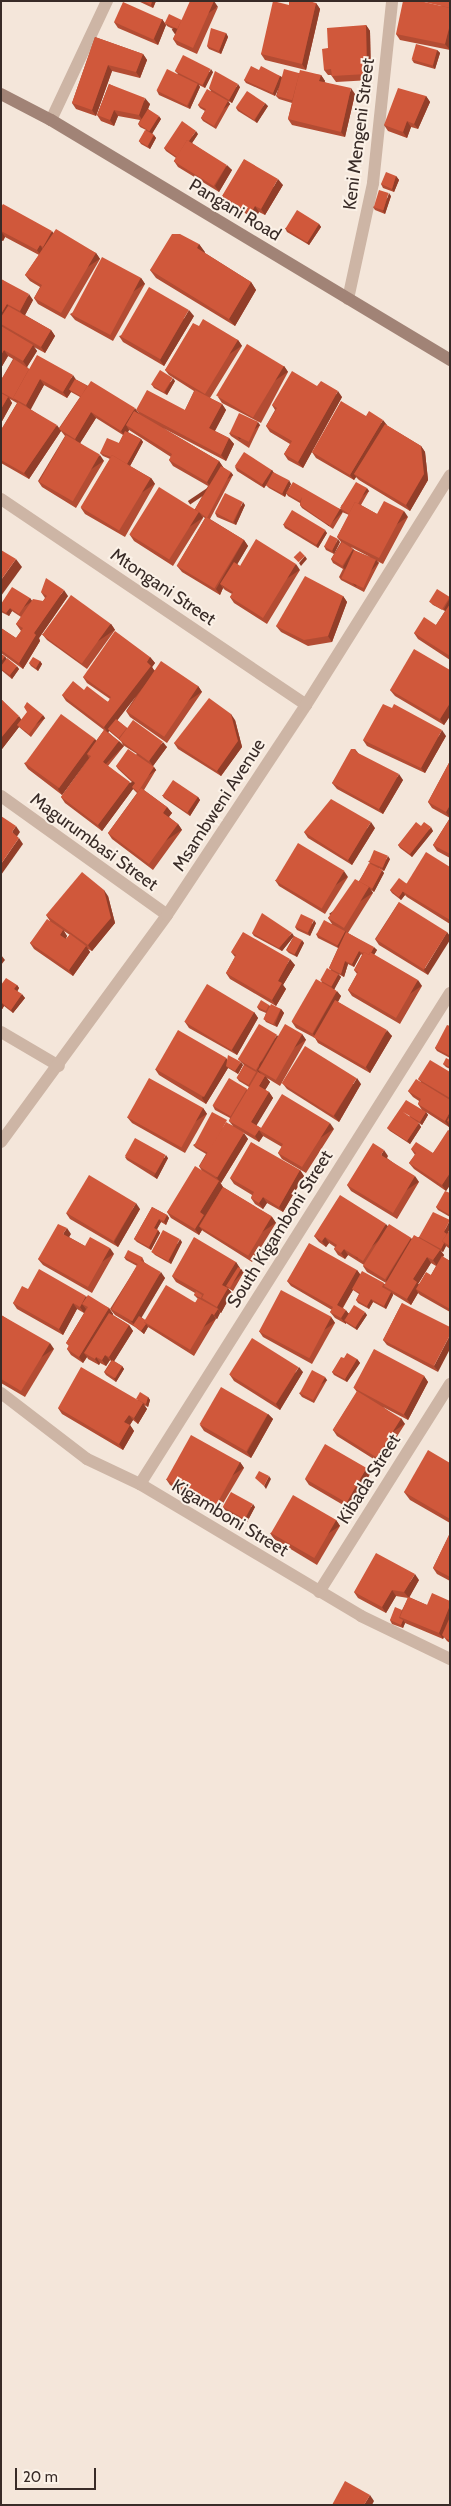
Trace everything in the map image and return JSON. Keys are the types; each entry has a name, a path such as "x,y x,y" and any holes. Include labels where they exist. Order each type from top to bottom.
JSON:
{"main road":[{"name":"Pangani Road","path":"1,94 51,120 450,360"}],"street":[{"path":"51,120 107,1"},
{"name":"Keni Mengeni Street","path":"348,299 373,184 392,1"},
{"name":"Msambweni Avenue","path":"1,1142 59,1066 167,915 306,705 450,475"},
{"name":"Mtongani Street","path":"1,499 306,705"},
{"name":"Magurumbasi Street","path":"1,796 167,915"},
{"name":"South Kigamboni Street","path":"140,1484 450,993"},
{"path":"1,1032 59,1066"},
{"name":"Kibada Street","path":"319,1592 450,1384"},
{"name":"Kigamboni Street","path":"1,1393 87,1459 140,1484 319,1592 450,1659"}],"building":[{"path":"143,1 152,1 151,5"},
{"path":"190,1 214,1 193,48 173,39"},
{"path":"273,1 289,5 289,1 316,3 302,64 261,54"},
{"path":"403,1 420,1 450,8 450,24 445,44 396,34"},
{"path":"420,1 450,1 450,8"},
{"path":"123,2 162,19 153,40 114,22"},
{"path":"169,14 182,20 177,29 165,23"},
{"path":"366,25 367,74 332,76 331,69 324,70 322,49 328,48 327,28"},
{"path":"211,28 226,33 219,51 207,46"},
{"path":"95,37 143,54 136,72 108,65 92,110 72,103"},
{"path":"416,44 437,50 433,65 412,59"},
{"path":"183,55 211,69 202,85 175,71"},
{"path":"251,66 259,70 261,66 280,76 273,93 244,80"},
{"path":"167,69 198,84 187,105 156,91"},
{"path":"284,69 299,73 292,100 277,96"},
{"path":"300,70 321,75 319,81 351,88 341,132 288,119"},
{"path":"215,71 238,84 229,100 209,88"},
{"path":"109,84 145,98 139,115 114,110 110,120 97,115"},
{"path":"398,88 426,96 414,124 407,121 403,132 384,125"},
{"path":"207,89 228,101 214,126 201,118 206,109 198,105"},
{"path":"247,91 265,103 254,120 236,108"},
{"path":"148,109 159,116 149,131 138,124"},
{"path":"182,121 196,131 189,141 187,140 177,157 164,148"},
{"path":"145,130 154,135 147,146 139,141"},
{"path":"187,140 227,165 214,186 174,161"},
{"path":"244,159 278,179 261,209 255,206 251,213 222,196"},
{"path":"386,172 396,176 392,189 381,184"},
{"path":"379,190 389,193 383,210 374,207"},
{"path":"3,204 52,231 43,247 40,245 37,250 1,231 1,207"},
{"path":"297,210 319,224 307,242 285,229"},
{"path":"56,229 96,253 61,313 34,298 42,285 25,275"},
{"path":"172,234 180,234 199,244 197,248 251,282 229,319 150,270"},
{"path":"102,257 141,278 110,335 71,314"},
{"path":"1,279 29,294 20,311 7,304 1,314"},
{"path":"149,287 189,310 160,359 120,336"},
{"path":"8,306 51,330 41,347 1,324 1,317"},
{"path":"203,319 238,340 205,394 165,370 193,323 199,326"},
{"path":"1,326 33,345 23,361 4,350 1,355"},
{"path":"247,344 284,366 253,418 216,395"},
{"path":"37,355 73,375 63,392 40,379 26,405 13,398"},
{"path":"14,359 29,369 14,399 1,392 1,380"},
{"path":"160,370 173,378 164,392 151,384"},
{"path":"292,371 317,386 321,381 338,391 298,462 284,454 292,441 266,426 277,408 272,405"},
{"path":"75,379 87,386 81,396 69,389"},
{"path":"91,381 135,408 121,431 91,412 75,439 59,429"},
{"path":"147,390 185,410 195,390 222,404 209,428 229,438 221,455 136,410"},
{"path":"1,393 8,397 1,409"},
{"path":"341,401 366,416 369,411 383,420 350,475 312,452"},
{"path":"18,402 57,425 24,473 1,460 1,430"},
{"path":"134,411 219,461 207,482 169,460 172,454 126,425"},
{"path":"239,413 258,422 249,442 230,433"},
{"path":"385,424 421,446 424,474 406,505 354,474"},
{"path":"125,431 141,439 127,464 112,455 111,457 100,453 107,438 119,443"},
{"path":"66,435 100,454 73,501 39,482"},
{"path":"244,452 272,470 262,484 235,466"},
{"path":"112,455 151,478 119,530 81,507"},
{"path":"221,466 231,472 207,518 195,509"},
{"path":"273,472 289,480 282,494 266,485"},
{"path":"293,482 340,509 330,526 300,505 302,497 300,501 286,493"},
{"path":"356,482 367,488 358,504 355,502 349,514 340,508"},
{"path":"159,487 199,512 169,559 129,534"},
{"path":"225,493 243,502 233,522 215,513"},
{"path":"384,501 404,511 379,558 337,537 355,502 377,514"},
{"path":"292,510 325,530 317,545 283,525"},
{"path":"206,517 244,540 214,589 177,566"},
{"path":"330,535 338,539 332,551 324,547"},
{"path":"256,539 296,564 263,618 230,597 233,592 220,584 234,562 240,566"},
{"path":"342,542 353,549 342,566 331,559"},
{"path":"1,550 16,559 1,580"},
{"path":"354,550 376,560 363,588 341,578"},
{"path":"300,551 305,556 299,562 294,557"},
{"path":"305,576 343,596 328,636 304,640 276,626"},
{"path":"46,578 64,590 34,633 36,635 19,663 1,650 1,628 16,638 23,628 16,624 33,599 43,601 47,596 41,592"},
{"path":"12,587 30,598 19,614 10,608 6,613 1,610 1,604"},
{"path":"437,589 450,597 442,610 429,602"},
{"path":"71,595 111,624 82,663 42,635"},
{"path":"450,604 450,656 414,633 424,617 436,625"},
{"path":"115,631 150,657 147,662 151,666 104,727 62,695 73,681 84,690 87,686 108,702 111,697 83,677"},
{"path":"414,649 450,670 450,703 440,719 390,690"},
{"path":"1,654 5,656 1,662"},
{"path":"33,657 40,661 36,668 29,663"},
{"path":"7,658 17,666 10,675 1,669"},
{"path":"161,661 198,686 164,737 127,712"},
{"path":"209,698 231,714 238,741 217,771 174,743"},
{"path":"1,699 19,716 1,738"},
{"path":"27,702 43,715 29,734 17,725 27,712 24,707"},
{"path":"383,704 392,708 394,704 442,730 421,768 363,740"},
{"path":"61,714 95,739 59,788 25,763"},
{"path":"116,719 127,728 119,738 108,729"},
{"path":"133,720 163,742 149,761 119,739"},
{"path":"104,730 119,741 103,762 130,782 98,825 61,797 91,756 87,754"},
{"path":"128,749 154,767 138,792 132,787 135,783 116,766"},
{"path":"351,749 355,749 356,752 399,774 379,809 332,783"},
{"path":"450,761 450,805 446,812 428,802"},
{"path":"173,780 198,797 187,813 162,796"},
{"path":"141,788 167,807 163,813 178,824 149,864 108,833"},
{"path":"331,799 371,822 348,860 304,832"},
{"path":"1,816 16,826 12,832 19,838 1,864"},
{"path":"450,818 450,854 433,845"},
{"path":"416,822 421,826 424,822 431,827 410,854 398,845"},
{"path":"298,843 344,871 322,909 275,881"},
{"path":"374,850 388,856 383,868 369,862"},
{"path":"426,852 450,867 450,920 402,891"},
{"path":"369,863 382,870 372,889 359,882"},
{"path":"82,872 104,890 111,918 88,945 46,915"},
{"path":"399,878 407,884 399,897 390,890"},
{"path":"355,879 369,887 344,928 328,918"},
{"path":"399,902 447,932 424,970 376,939"},
{"path":"262,913 292,933 279,948 252,933"},
{"path":"301,914 314,920 308,933 295,927"},
{"path":"47,919 63,930 60,935 66,939 70,934 86,946 69,970 30,943"},
{"path":"324,920 345,931 338,945 316,934"},
{"path":"243,932 290,959 278,981 282,983 272,1000 226,973 236,955 231,952"},
{"path":"346,932 374,947 369,955 359,951 352,964 345,961 341,974 329,968"},
{"path":"294,936 302,940 295,954 287,950"},
{"path":"364,952 369,955 370,952 418,980 396,1018 348,990 358,972 354,970"},
{"path":"327,968 338,974 332,987 320,980"},
{"path":"6,978 17,985 14,989 22,994 11,1010 2,1003 1,1005 1,985"},
{"path":"316,979 337,991 312,1033 292,1021"},
{"path":"207,984 254,1012 231,1050 184,1022"},
{"path":"261,1000 269,1005 266,1011 257,1007"},
{"path":"335,1000 387,1030 365,1067 314,1037"},
{"path":"271,1004 281,1009 273,1024 263,1019"},
{"path":"259,1024 277,1035 256,1070 238,1059"},
{"path":"285,1024 302,1034 276,1080 259,1070"},
{"path":"447,1025 450,1026 450,1056 435,1048"},
{"path":"178,1030 226,1058 204,1097 156,1069"},
{"path":"305,1046 357,1078 333,1116 282,1083"},
{"path":"228,1055 241,1062 235,1071 226,1066"},
{"path":"446,1058 450,1060 450,1067 443,1064"},
{"path":"430,1060 450,1072 450,1098 418,1079"},
{"path":"244,1065 256,1072 249,1085 236,1078"},
{"path":"258,1072 265,1076 259,1086 269,1092 251,1122 261,1128 282,1094 330,1123 302,1167 278,1153 283,1144 259,1130 255,1136 229,1121"},
{"path":"149,1078 203,1108 181,1147 127,1117"},
{"path":"229,1078 247,1089 231,1116 213,1105"},
{"path":"416,1079 450,1100 450,1112 445,1121 418,1104 421,1099 408,1091"},
{"path":"406,1100 426,1112 420,1122 403,1112 419,1123 407,1141 387,1128"},
{"path":"212,1112 227,1120 209,1154 194,1146"},
{"path":"226,1122 244,1133 217,1177 199,1167"},
{"path":"448,1130 450,1131 450,1173 442,1185 409,1163 416,1153 411,1149 416,1142 433,1153"},
{"path":"135,1138 166,1155 155,1173 125,1156"},
{"path":"251,1142 300,1170 279,1207 263,1197 259,1203 251,1198 254,1192 230,1178"},
{"path":"373,1143 384,1150 381,1155 415,1176 393,1213 347,1185"},
{"path":"195,1166 219,1181 200,1212 204,1215 195,1229 167,1212"},
{"path":"89,1175 136,1203 113,1241 66,1213"},
{"path":"223,1187 272,1216 248,1256 199,1226"},
{"path":"445,1191 450,1193 450,1215 436,1207"},
{"path":"340,1195 386,1224 363,1261 344,1249 341,1253 334,1249 337,1245 325,1237 322,1241 314,1236"},
{"path":"152,1207 167,1215 164,1221 159,1219 154,1228 158,1230 149,1247 134,1239"},
{"path":"433,1212 450,1220 444,1232 447,1234 442,1241 444,1243 441,1249 419,1237"},
{"path":"58,1224 67,1228 63,1234 85,1246 90,1237 110,1248 88,1287 38,1259"},
{"path":"389,1224 411,1238 385,1279 363,1266"},
{"path":"163,1230 180,1239 168,1261 151,1252"},
{"path":"450,1230 450,1246 442,1241"},
{"path":"414,1235 440,1250 433,1260 427,1257 413,1279 417,1282 407,1299 384,1286"},
{"path":"194,1237 236,1262 222,1285 228,1288 217,1307 202,1298 204,1294 172,1276"},
{"path":"309,1243 357,1270 337,1305 346,1310 341,1318 330,1312 333,1307 287,1281"},
{"path":"128,1250 142,1257 139,1264 124,1257"},
{"path":"442,1256 450,1261 450,1309 416,1289 426,1272 431,1275"},
{"path":"140,1260 161,1272 132,1321 112,1309"},
{"path":"238,1267 241,1269 230,1288 226,1286"},
{"path":"39,1269 86,1296 80,1307 73,1303 59,1329 13,1303 22,1286 28,1289"},
{"path":"362,1271 384,1283 382,1287 391,1292 384,1306 371,1299 367,1306 356,1300 360,1293 352,1289"},
{"path":"166,1285 212,1313 190,1350 144,1322"},
{"path":"281,1290 331,1317 309,1358 259,1331"},
{"path":"196,1291 202,1295 201,1298 194,1295"},
{"path":"88,1295 109,1308 79,1357 67,1349 69,1345 66,1343 88,1307 82,1304"},
{"path":"198,1298 218,1309 214,1315 195,1303"},
{"path":"402,1303 450,1327 450,1335 434,1366 383,1340"},
{"path":"354,1305 365,1312 355,1327 344,1320"},
{"path":"109,1313 129,1325 109,1357 105,1355 102,1360 96,1357 95,1359 84,1353"},
{"path":"1,1315 50,1343 21,1391 1,1379"},
{"path":"139,1316 145,1320 146,1324 141,1331 133,1325"},
{"path":"252,1338 299,1367 276,1404 229,1374"},
{"path":"374,1349 424,1376 404,1415 353,1388"},
{"path":"347,1353 357,1359 345,1379 332,1372 341,1357 344,1358"},
{"path":"112,1360 122,1366 115,1378 105,1372"},
{"path":"81,1367 143,1403 134,1418 129,1415 124,1422 130,1425 119,1444 58,1408"},
{"path":"312,1370 325,1377 313,1400 300,1393"},
{"path":"221,1387 268,1414 246,1451 200,1424"},
{"path":"357,1391 401,1419 377,1458 333,1430"},
{"path":"140,1392 148,1397 146,1404 136,1399"},
{"path":"191,1435 240,1462 215,1507 166,1480"},
{"path":"325,1444 367,1468 347,1503 305,1479"},
{"path":"428,1450 450,1463 450,1519 404,1492"},
{"path":"259,1471 269,1476 264,1486 255,1478"},
{"path":"231,1492 253,1504 245,1519 223,1507"},
{"path":"293,1495 336,1520 314,1558 271,1533"},
{"path":"450,1533 450,1577 433,1568"},
{"path":"376,1553 415,1574 404,1592 392,1590 382,1607 354,1592"},
{"path":"432,1593 450,1601 439,1633 400,1617 408,1597 427,1605"},
{"path":"395,1607 402,1610 399,1618 403,1620 401,1625 390,1620"},
{"path":"450,1617 450,1640 442,1635"},
{"path":"345,2481 370,2495 364,2505 332,2505"}]}
